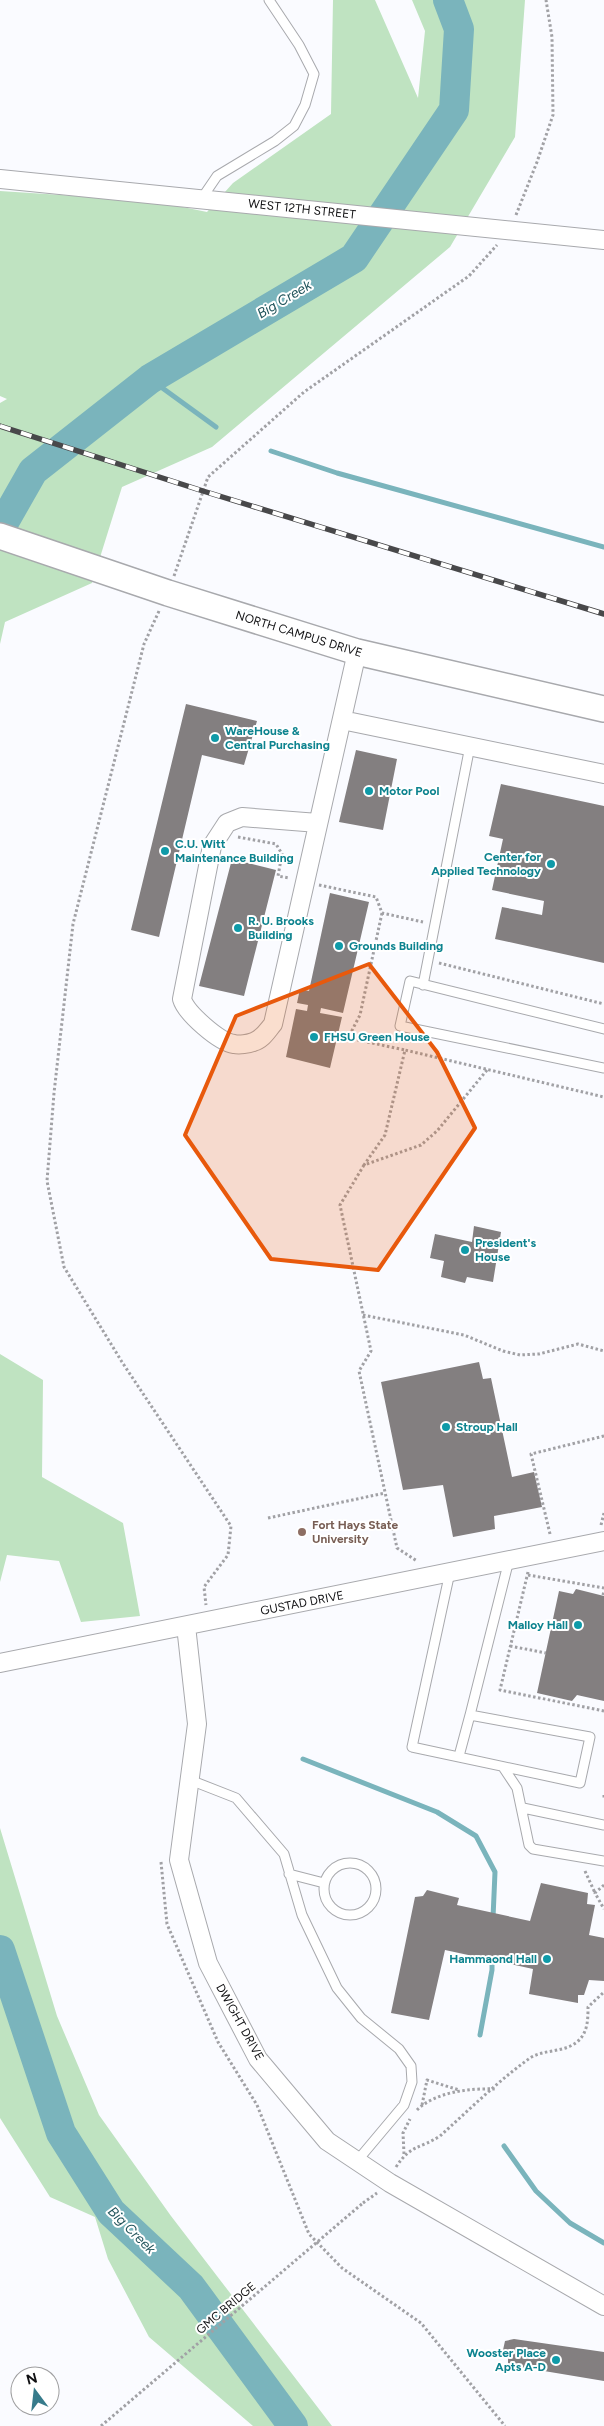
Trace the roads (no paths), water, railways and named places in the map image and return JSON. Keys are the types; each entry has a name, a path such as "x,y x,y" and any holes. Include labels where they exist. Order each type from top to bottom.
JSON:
{"main road":[{"name":"NORTH CAMPUS DRIVE","path":"0,536 168,593 357,652 604,709"}],"street":[{"name":"WEST 12TH STREET","path":"0,179 604,240"},
{"path":"318,823 242,818 227,823 212,846 182,999 184,1006 196,1020 233,1044 253,1043 264,1037 273,1024 357,652"},
{"path":"342,720 604,774"},
{"name":"GUSTAD DRIVE","path":"0,1663 604,1541"},
{"name":"DWIGHT DRIVE","path":"186,1626 197,1724 179,1860 208,1963 258,2059 327,2141 390,2183 604,2306"}],"lane":[{"path":"202,198 218,176 275,141 294,126 306,105 314,74 299,45 269,0"},
{"path":"423,985 470,746"},
{"path":"604,1029 410,981 400,1026 604,1068"},
{"path":"459,1756 509,1560"},
{"path":"450,1572 412,1747 580,1783 590,1738 470,1715"},
{"path":"503,1767 518,1788 523,1808 526,1837 533,1849 604,1861"},
{"path":"190,1780 236,1798 284,1854 302,1915 338,1988 361,2018 399,2049 411,2066 412,2082 404,2106 357,2161"},
{"path":"523,1808 604,1824"},
{"path":"341,1864 359,1864 372,1876 376,1893 368,1908 362,1913 345,1915 336,1912 325,1900 324,1883 327,1875 341,1864"},
{"path":"289,1874 324,1883"}],"waterway":[{"name":"Big Creek","path":"0,529 33,471 150,379 354,258 454,110 459,29 448,0"},
{"path":"150,379 216,427"},
{"path":"271,451 337,473 604,547"},
{"path":"303,1759 437,1812 476,1836 495,1872 493,1918"},
{"name":"Big Creek","path":"0,1950 61,2133 111,2212 191,2287 293,2426"},
{"path":"480,2035 492,1970 492,1954"},
{"path":"504,2146 536,2191 570,2223 604,2243"}],"railway":[{"path":"0,426 203,491 604,614"}],"place":[{"name":"WareHouse & Central Purchasing","path":"215,738"},
{"name":"Motor Pool","path":"369,791"},
{"name":"C.U. Witt Maintenance Building","path":"165,851"},
{"name":"Center for Applied Technology","path":"551,864"},
{"name":"R. U. Brooks Building","path":"238,928"},
{"name":"Grounds Building","path":"339,946"},
{"name":"FHSU Green House","path":"314,1037"},
{"name":"President's House","path":"465,1250"},
{"name":"Stroup Hall","path":"446,1427"},
{"name":"Fort Hays State University","path":"302,1532"},
{"name":"Malloy Hall","path":"578,1625"},
{"name":"Hammaond Hall","path":"547,1959"},
{"name":"Wooster Place Apts A-D","path":"556,2360"}]}
